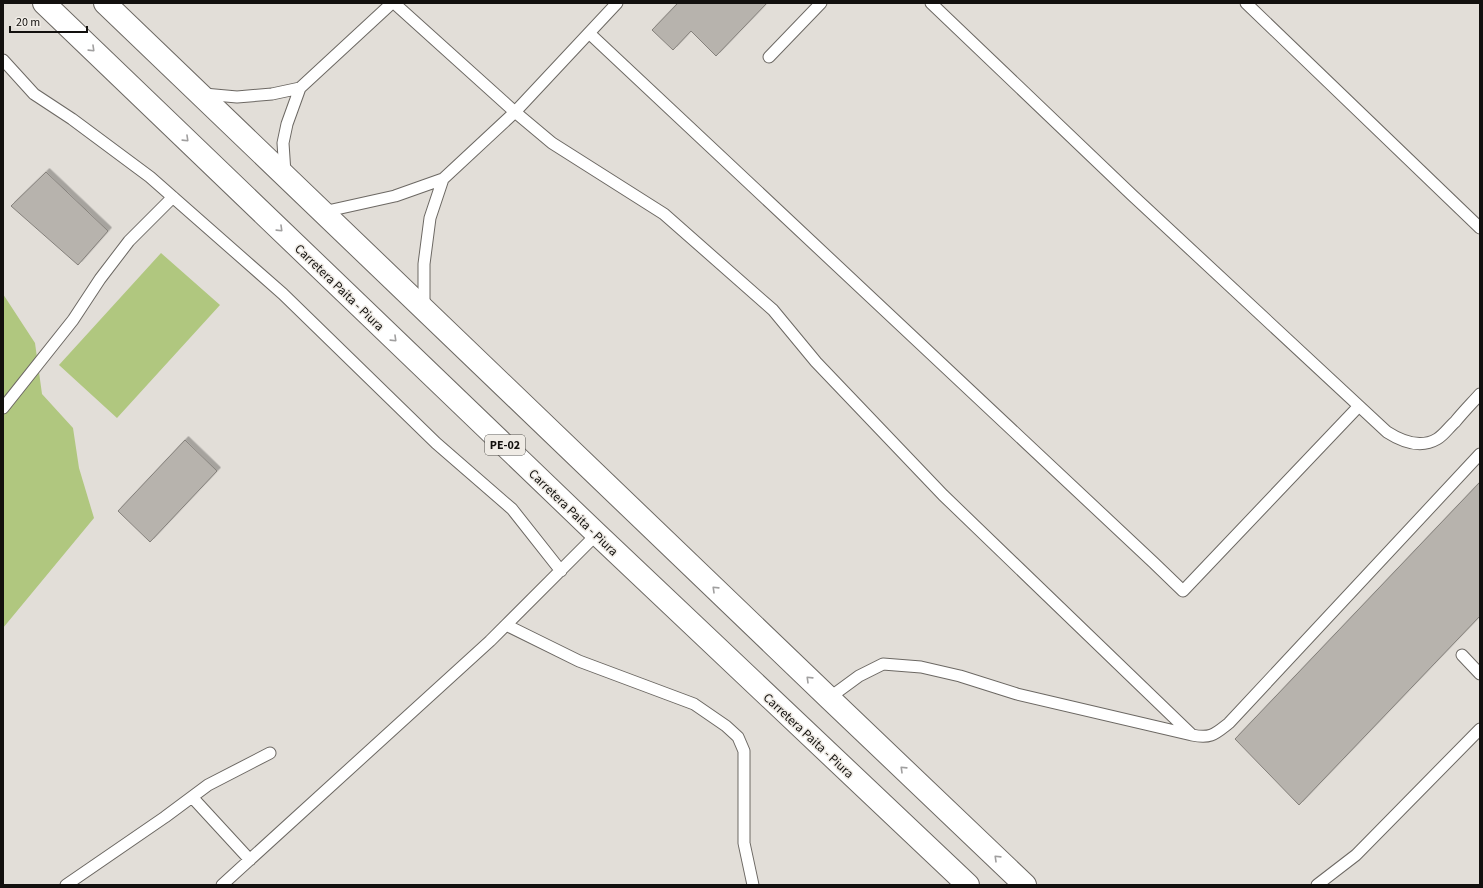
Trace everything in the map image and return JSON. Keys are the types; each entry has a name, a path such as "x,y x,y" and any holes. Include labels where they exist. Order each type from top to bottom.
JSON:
{"highway":[{"name":"Carretera Paita - Piura","path":"44,3 597,534 968,885"},
{"path":"105,3 1025,885"}],"lane":[{"path":"285,176 283,144 287,124 300,88 393,3 552,143 664,214 773,310 816,362 944,495 1192,735"},
{"path":"323,212 395,196 444,179 515,112 617,3"},
{"path":"770,57 821,3"},
{"path":"931,3 1132,195 1387,432 1399,439 1413,444 1426,443 1436,440 1480,394"},
{"path":"1246,3 1480,228"},
{"path":"589,33 1183,591 1359,406"},
{"path":"3,60 34,94 84,128 150,177 283,294 436,443 512,509 561,571"},
{"path":"199,93 237,97 272,94 300,88"},
{"path":"424,310 424,264 430,218 444,179"},
{"path":"3,408 74,320 100,279 130,241 173,196"},
{"path":"829,698 859,676 883,664 921,667 960,676 1017,694 1192,735 1202,737 1214,735 1229,723 1480,454"},
{"path":"222,885 506,625 597,534"},
{"path":"506,625 579,661 694,704 726,726 738,737 744,751 744,843 753,885"},
{"path":"1462,655 1480,674"},
{"path":"1317,885 1356,855 1480,729"},
{"path":"66,885 165,817 208,785 270,753"},
{"path":"192,797 250,860"}],"green space":[{"path":"161,253 220,305 117,418 59,365"},
{"path":"3,294 35,343 42,394 73,428 79,468 94,518 3,628"}],"building":[{"path":"678,3 767,3 716,56 691,31 673,50 652,30"},
{"path":"46,172 108,231 78,265 11,206"},
{"path":"185,440 217,471 150,542 118,511"},
{"path":"1480,482 1480,616 1299,805 1235,739"}]}
